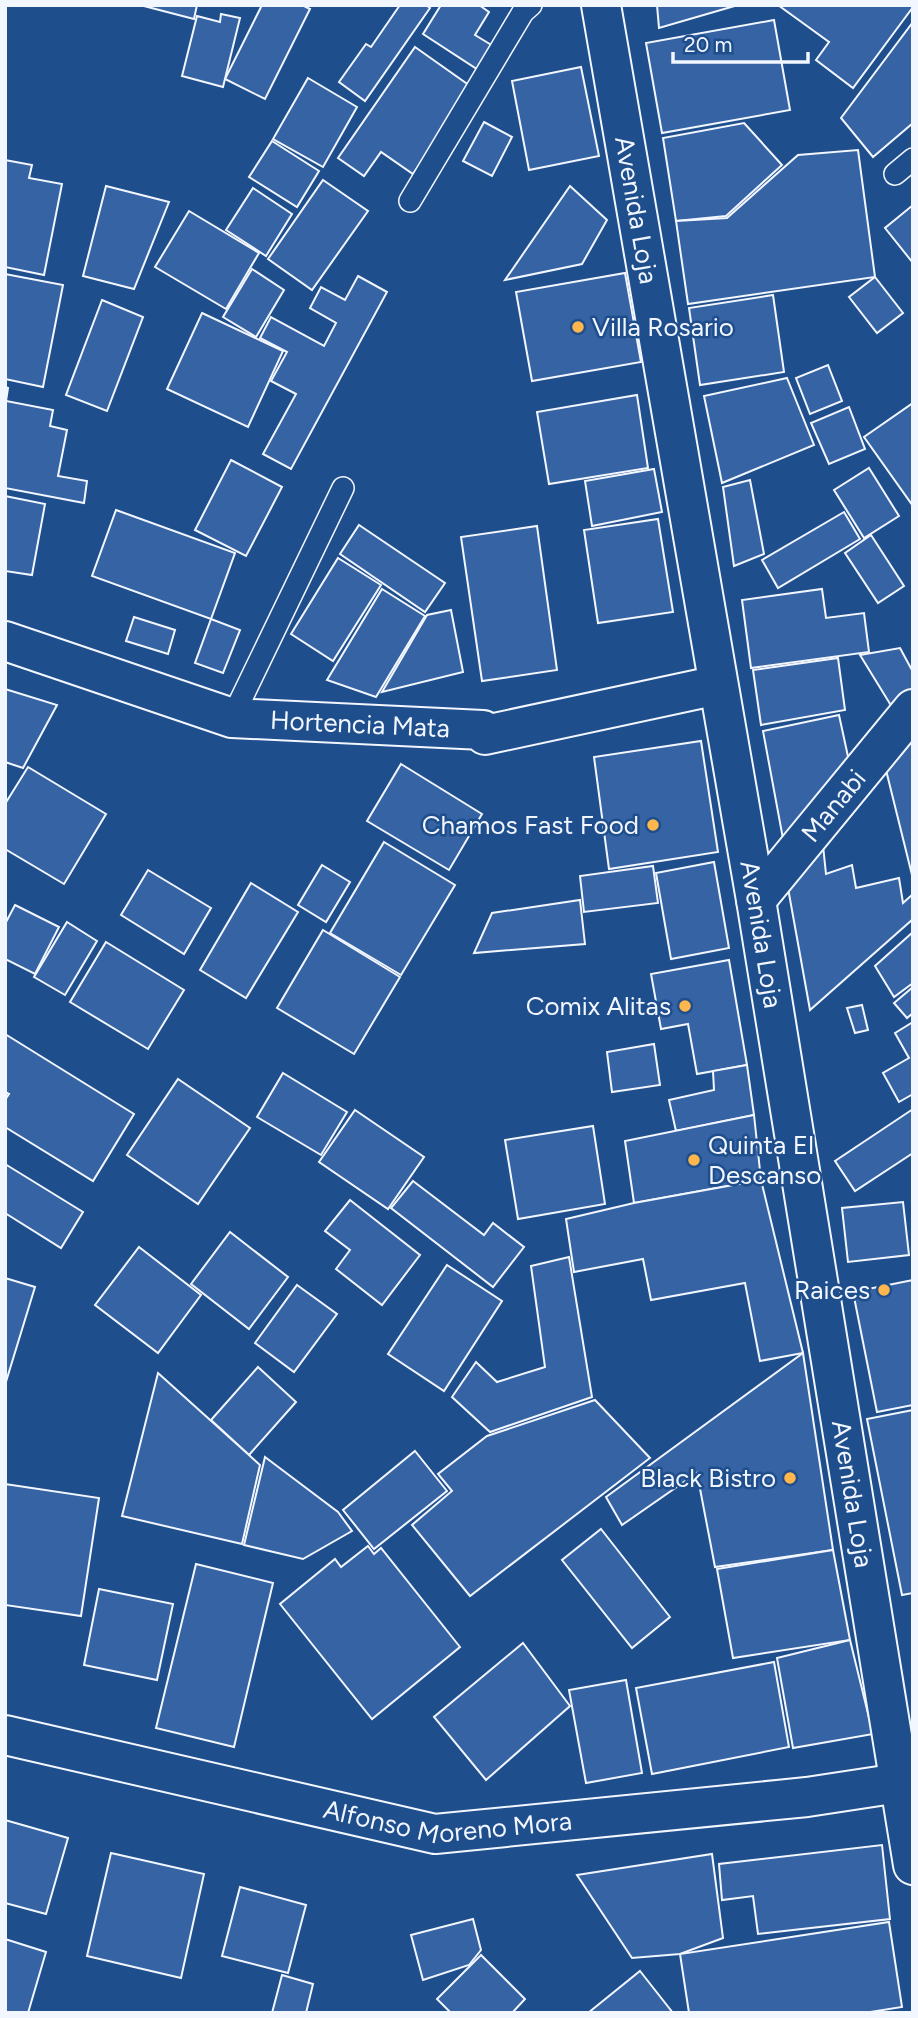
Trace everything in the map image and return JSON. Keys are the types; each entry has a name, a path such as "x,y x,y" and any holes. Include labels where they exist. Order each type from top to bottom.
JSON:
{"street":[{"name":"Avenida Loja","path":"601,5 756,900 913,1865"},
{"name":"Hortencia Mata","path":"5,641 232,718 483,730 485,735 718,685"},
{"name":"Manabi","path":"756,900 913,709"},
{"name":"Alfonso Moreno Mora","path":"5,1735 435,1834 807,1797 899,1783"}],"lane":[{"path":"410,201 523,12 531,5"},
{"path":"895,174 913,159"},
{"path":"232,718 343,488"}],"building":[{"path":"140,5 197,5 194,19"},
{"path":"262,5 302,5 310,9 265,99 225,79"},
{"path":"400,5 426,5 430,8 365,101 339,82 366,44 371,47"},
{"path":"441,5 479,5 489,12 475,35 498,49 483,73 423,34"},
{"path":"657,5 738,5 659,28"},
{"path":"778,5 913,7 853,88 816,60 829,42"},
{"path":"221,14 240,18 223,87 182,76 197,16 220,22"},
{"path":"774,20 790,110 662,133 646,43"},
{"path":"913,22 913,123 873,157 841,118"},
{"path":"415,47 473,88 413,174 381,152 364,176 338,158"},
{"path":"581,67 599,156 529,170 512,81"},
{"path":"308,78 357,107 323,167 273,139"},
{"path":"484,122 512,137 492,176 463,161"},
{"path":"744,123 782,165 726,216 676,221 663,138"},
{"path":"272,141 319,171 297,207 249,177"},
{"path":"858,150 875,277 688,304 676,221 727,218 798,155"},
{"path":"5,160 32,165 29,178 62,184 44,275 5,267"},
{"path":"323,180 368,211 312,290 268,259"},
{"path":"106,186 169,202 134,289 83,276"},
{"path":"570,186 607,220 582,264 505,280"},
{"path":"253,188 292,214 266,256 226,230"},
{"path":"913,205 913,263 885,228"},
{"path":"189,211 259,253 226,309 155,267"},
{"path":"252,269 284,290 256,337 223,317"},
{"name":"Villa Rosario","path":"625,273 641,362 532,381 516,292"},
{"path":"5,274 63,285 43,387 5,379"},
{"path":"358,276 387,292 291,469 263,454 296,394 271,381 287,352 260,338 271,317 324,346 336,323 310,308 321,287 345,300"},
{"path":"875,277 903,313 877,333 849,297"},
{"path":"773,295 784,372 700,385 689,308"},
{"path":"102,300 143,317 107,411 66,395"},
{"path":"202,313 283,351 248,427 167,389"},
{"path":"828,365 842,401 810,414 796,378"},
{"path":"787,378 814,445 722,483 704,396"},
{"path":"5,387 8,388 6,401 53,410 50,426 67,430 58,476 87,481 84,503 5,488"},
{"path":"637,395 648,468 549,484 537,412"},
{"path":"913,403 913,506 864,437"},
{"path":"849,407 865,449 829,464 811,423"},
{"path":"231,460 282,487 246,556 195,530"},
{"path":"869,468 899,516 864,538 834,490"},
{"path":"654,469 662,512 592,526 585,481"},
{"path":"750,480 764,554 734,566 723,487"},
{"path":"5,496 45,504 32,575 5,571"},
{"path":"116,510 235,553 211,619 92,576"},
{"path":"844,512 860,539 778,588 762,560"},
{"path":"658,519 673,612 598,623 584,530"},
{"path":"359,525 445,583 425,612 340,554"},
{"path":"537,526 557,670 482,681 461,537"},
{"path":"871,535 904,586 878,603 845,553"},
{"path":"338,558 381,585 333,661 291,634"},
{"path":"382,589 425,616 376,697 327,680"},
{"path":"822,589 826,618 864,613 869,652 751,668 742,600"},
{"path":"451,610 463,672 382,692 427,615"},
{"path":"134,617 175,630 168,654 126,641"},
{"path":"211,619 240,630 223,673 195,663"},
{"path":"900,648 913,672 913,694 895,712 860,655"},
{"path":"838,658 845,710 761,725 753,670"},
{"path":"5,689 57,705 23,768 5,762"},
{"path":"839,715 852,775 786,855 763,731"},
{"path":"913,733 913,879 885,766"},
{"path":"701,741 718,852 609,869 594,757"},
{"path":"401,764 482,814 449,870 367,821"},
{"path":"28,767 106,814 64,884 5,849 5,804"},
{"path":"822,836 826,874 852,865 856,888 899,878 903,903 913,894 913,919 810,1010 786,877"},
{"path":"384,842 455,885 401,975 330,933"},
{"path":"714,862 729,948 671,959 656,873"},
{"path":"322,865 350,882 326,922 298,905"},
{"path":"653,866 658,903 584,912 580,876"},
{"path":"148,870 211,908 184,954 121,915"},
{"path":"251,883 298,912 246,998 200,970"},
{"path":"580,900 585,944 474,953 492,913"},
{"path":"15,905 59,927 35,974 5,959 5,924"},
{"path":"67,922 97,941 65,995 34,977"},
{"path":"323,930 400,977 354,1054 277,1008"},
{"path":"913,932 913,983 894,997 875,966"},
{"path":"106,942 184,990 148,1049 70,1002"},
{"path":"729,960 747,1065 697,1074 688,1024 661,1029 651,974"},
{"path":"913,987 913,1013 907,1018 894,1003"},
{"path":"862,1005 868,1030 855,1033 847,1008"},
{"path":"913,1022 913,1094 899,1102 883,1073 909,1058 895,1033"},
{"path":"5,1034 134,1114 93,1181 5,1127 5,1100 9,1094 5,1092"},
{"path":"654,1044 660,1085 612,1092 607,1052"},
{"path":"747,1065 754,1115 676,1131 669,1100 714,1090 713,1071"},
{"path":"283,1073 347,1112 321,1155 257,1117"},
{"path":"178,1079 250,1128 198,1204 127,1155"},
{"path":"913,1109 913,1153 855,1191 835,1161"},
{"path":"355,1110 424,1157 388,1209 319,1162"},
{"name":"Quinta El Descanso","path":"754,1115 761,1180 634,1203 625,1141"},
{"path":"593,1126 605,1204 518,1219 505,1140"},
{"path":"5,1164 83,1212 61,1248 5,1213"},
{"path":"761,1180 803,1353 760,1361 745,1283 651,1300 643,1259 574,1272 566,1219 634,1203"},
{"path":"413,1181 484,1235 493,1223 524,1247 493,1287 391,1208"},
{"path":"350,1200 420,1255 382,1305 336,1269 350,1250 325,1231"},
{"path":"903,1202 909,1255 848,1262 842,1208"},
{"path":"230,1232 288,1277 249,1329 191,1284"},
{"path":"139,1247 201,1295 158,1353 95,1305"},
{"path":"569,1257 592,1397 490,1432 452,1397 476,1362 497,1382 545,1367 531,1266"},
{"path":"447,1265 502,1301 444,1391 388,1354"},
{"path":"5,1278 35,1287 5,1385"},
{"path":"913,1280 913,1405 877,1412 853,1292"},
{"path":"297,1285 337,1314 294,1372 255,1343"},
{"path":"803,1353 833,1550 715,1567 697,1473 622,1525 606,1497"},
{"path":"258,1367 296,1402 249,1455 211,1420"},
{"path":"158,1373 260,1465 242,1544 122,1516"},
{"path":"595,1400 650,1458 470,1596 412,1525 452,1491 438,1474 487,1436"},
{"path":"913,1410 913,1593 902,1595 867,1419"},
{"path":"415,1451 447,1491 374,1549 343,1510"},
{"path":"265,1457 338,1512 352,1531 303,1559 244,1545"},
{"path":"5,1484 99,1498 81,1616 5,1605"},
{"path":"601,1529 670,1617 632,1648 562,1560"},
{"path":"368,1546 374,1554 381,1548 460,1647 372,1719 280,1604 335,1559 341,1567"},
{"path":"833,1550 850,1640 733,1658 717,1569"},
{"path":"196,1564 273,1583 234,1747 156,1728"},
{"path":"99,1589 173,1604 157,1680 84,1665"},
{"path":"850,1640 873,1734 793,1748 777,1658"},
{"path":"523,1643 570,1706 486,1780 434,1717"},
{"path":"774,1662 789,1747 652,1774 636,1688"},
{"path":"626,1680 642,1773 586,1783 569,1690"},
{"path":"5,1820 68,1838 46,1914 5,1903"},
{"path":"882,1845 890,1919 758,1934 753,1896 722,1900 719,1864"},
{"path":"111,1853 204,1874 181,1978 87,1956"},
{"path":"712,1854 723,1938 680,1954 632,1958 577,1875"},
{"path":"240,1887 306,1905 288,1973 222,1956"},
{"path":"473,1919 481,1950 469,1965 423,1980 411,1935"},
{"path":"889,1922 902,2007 864,2013 689,2013 680,1954"},
{"path":"5,1939 46,1952 28,2013 5,2013"},
{"path":"481,1955 525,1999 512,2013 451,2013 437,1999"},
{"path":"640,1971 673,2013 588,2013"},
{"path":"282,1975 313,1984 306,2013 272,2013"}],"place":[{"name":"Villa Rosario","path":"578,327"},
{"name":"Chamos Fast Food","path":"653,825"},
{"name":"Comix Alitas","path":"685,1006"},
{"name":"Quinta El Descanso","path":"694,1160"},
{"name":"Raices","path":"884,1290"},
{"name":"Black Bistro","path":"790,1478"}]}
